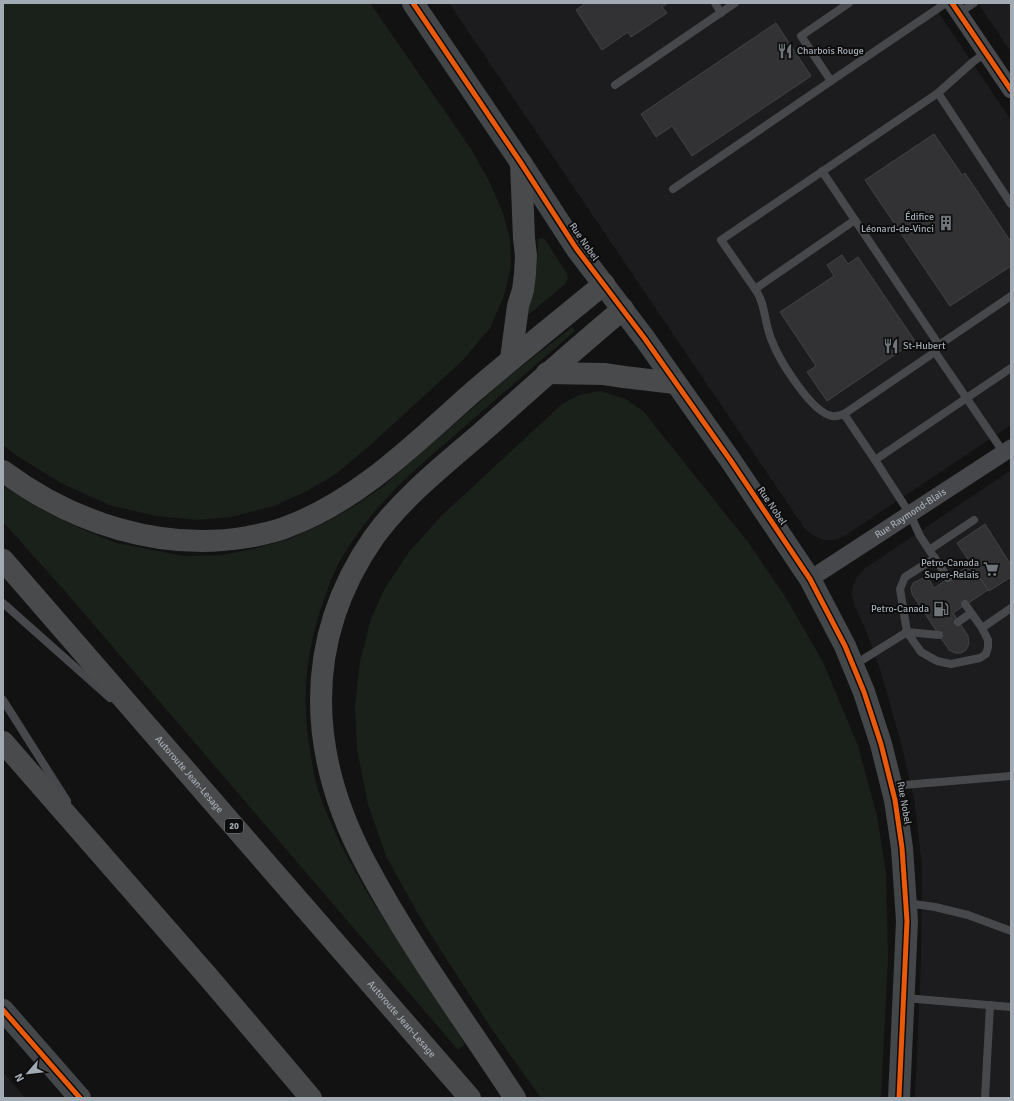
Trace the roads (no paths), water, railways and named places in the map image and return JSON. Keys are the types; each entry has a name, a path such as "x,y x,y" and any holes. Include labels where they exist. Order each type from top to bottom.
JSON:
{"highway":[{"path":"511,358 518,306 523,290 526,262 521,164"},
{"path":"3,471 18,482 63,508 82,517 127,532 159,538 212,541 267,533 315,515 365,484 395,460 511,358 604,284"},
{"path":"515,1098 403,927 366,865 356,845 340,806 328,766 322,725 321,686 323,661 334,616 342,594 375,536 420,487 547,373 623,309"},
{"path":"547,373 604,374 624,378 675,383"},
{"name":"Autoroute Jean-Lesage","path":"3,560 470,1098"},
{"path":"3,742 310,1098"}],"street":[{"name":"Rue Nobel","path":"413,3 576,248 645,339 731,461 810,579 836,628 853,666 864,692 881,744 892,786 902,848 907,935 899,1098"},
{"path":"953,6 1011,90"},
{"name":"Rue Raymond-Blais","path":"810,579 1007,450"},
{"path":"3,1010 80,1098"}],"lane":[{"path":"714,3 721,13"},
{"path":"615,85 735,3"},
{"path":"831,81 801,36 849,3"},
{"path":"673,189 831,81 953,6 974,3"},
{"path":"986,53 974,61 938,93 721,240 761,297 768,330 777,352 802,391 813,405 833,417 844,414 1011,296"},
{"path":"938,93 1011,204"},
{"path":"822,171 855,220 967,398 1007,450"},
{"path":"755,289 855,220"},
{"path":"875,460 1011,368"},
{"path":"844,414 910,514 920,536 948,578"},
{"path":"929,550 974,520"},
{"path":"935,558 905,577 900,589 907,632 921,652 937,661 951,664 980,658 986,654 988,640 966,604"},
{"path":"3,603 164,746"},
{"path":"982,628 1010,610"},
{"path":"958,622 971,613"},
{"path":"853,666 907,632 939,635"},
{"path":"3,700 103,857"},
{"path":"892,786 1011,776"},
{"path":"906,902 968,915 1011,931"},
{"path":"904,998 1011,1007"},
{"path":"985,1098 990,1005"}],"place":[{"name":"Charbois Rouge","path":"785,51"},
{"name":"Édifice Léonard-de-Vinci","path":"946,223"},
{"name":"St-Hubert","path":"891,346"},
{"name":"Petro-Canada Super-Relais","path":"991,569"},
{"name":"Petro-Canada","path":"941,609"}]}
